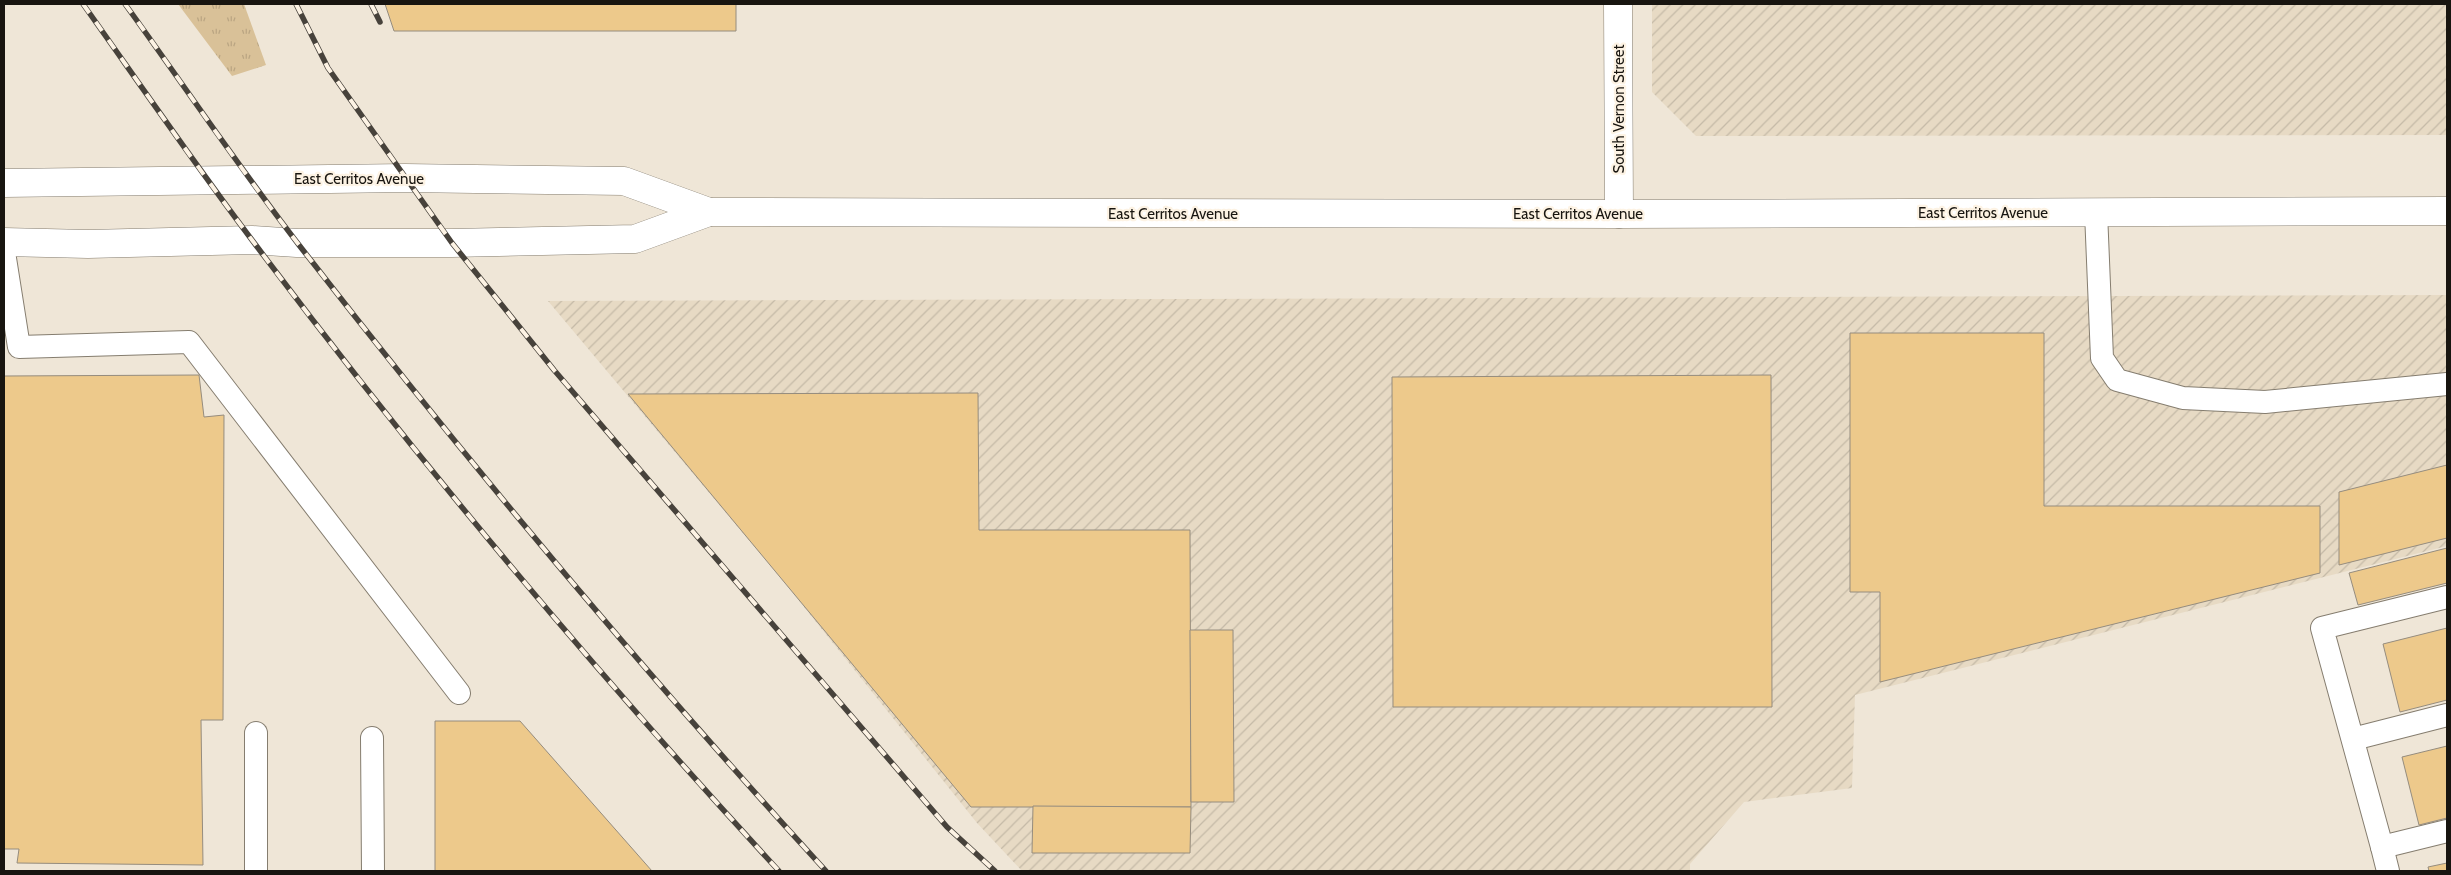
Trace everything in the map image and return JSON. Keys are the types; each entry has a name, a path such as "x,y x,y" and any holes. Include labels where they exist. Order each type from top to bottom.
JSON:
{"main road":[{"name":"South Vernon Street","path":"1618,4 1620,214"},
{"name":"East Cerritos Avenue","path":"4,183 396,178 624,181 709,212 1620,214 2447,211"},
{"name":"East Cerritos Avenue","path":"4,242 88,244 252,240 298,243 452,244 635,239 709,212"}],"lane":[{"path":"2096,212 2102,358 2117,380 2184,398 2265,402 2447,384"},
{"path":"4,252 19,347 190,342 459,693"},
{"path":"2388,871 2322,628 2447,597"},
{"path":"2352,739 2447,715"},
{"path":"256,734 256,871"},
{"path":"372,738 373,871"},
{"path":"2382,847 2447,831"}],"shaded area":[{"path":"1652,4 2447,4 2447,135 1696,136 1652,92"},
{"path":"2447,295 2447,546 1855,695 1852,788 1744,802 1690,864 1690,871 1022,871 977,823 784,582 548,301"}],"green space":[{"path":"178,4 244,4 266,65 232,76"}],"building":[{"path":"385,4 736,4 736,31 394,31"},
{"path":"1850,333 2044,333 2044,506 2320,506 2320,573 1880,682 1880,592 1850,592"},
{"path":"199,375 204,417 224,415 223,720 201,720 203,865 17,863 19,849 4,849 4,376"},
{"path":"1771,375 1772,707 1393,707 1392,377"},
{"path":"978,393 979,530 1190,530 1191,807 971,807 628,394"},
{"path":"2447,465 2447,538 2339,565 2339,492"},
{"path":"2447,548 2447,583 2358,605 2349,573"},
{"path":"2447,628 2447,700 2400,712 2383,644"},
{"path":"1190,630 1233,630 1234,802 1191,802"},
{"path":"435,721 520,721 652,871 435,871"},
{"path":"2447,746 2447,818 2419,825 2402,757"},
{"path":"1033,806 1191,807 1190,853 1032,853"},
{"path":"2447,863 2447,871 2429,871 2428,867"}],"railway":[{"path":"83,4 230,211 314,322 442,483 574,641 779,871"},
{"path":"125,4 276,215 426,405 622,641 826,871"},
{"path":"296,4 328,68 452,243 554,370 947,827 995,871"},
{"path":"371,4 380,22"}]}
